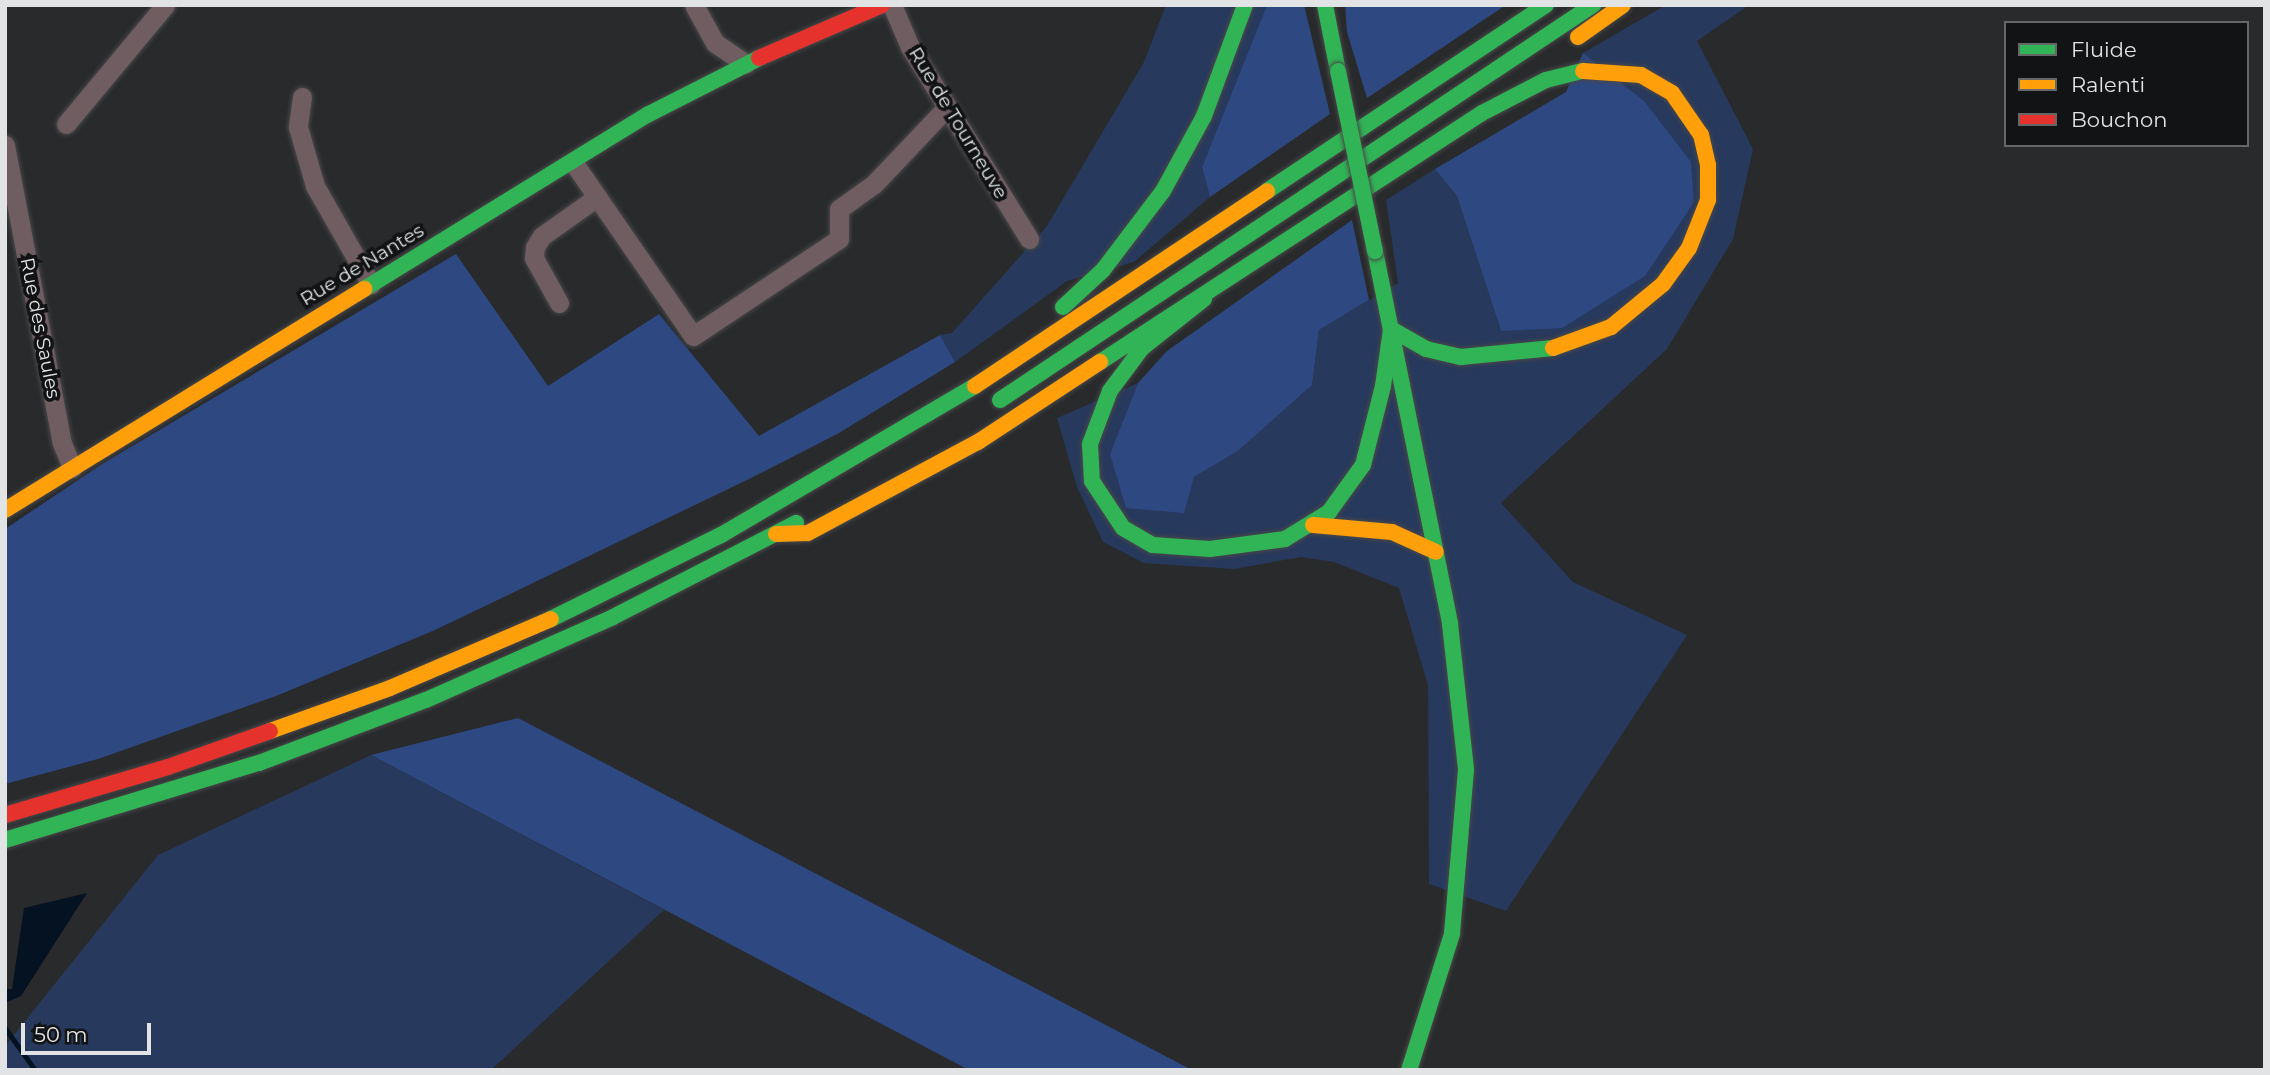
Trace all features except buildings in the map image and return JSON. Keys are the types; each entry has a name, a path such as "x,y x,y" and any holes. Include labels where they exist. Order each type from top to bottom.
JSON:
{"main road":[{"name":"Rue de Nantes","path":"5,510 649,114 746,64 882,5"},
{"path":"927,416 942,391 1029,334 1080,293 1124,244 1163,191 1194,136 1245,5"},
{"path":"1325,5 1436,552 1461,696 1465,807 1452,933 1433,1005 1409,1070"},
{"path":"5,815 168,767 451,663 722,535 927,416 1546,5"},
{"path":"985,409 1593,5"},
{"path":"1562,47 1623,5"},
{"path":"1318,221 1542,62"},
{"path":"776,534 808,533 903,485 1203,299 1509,97 1572,72 1631,72 1662,86 1688,111 1705,149 1708,200 1689,248 1663,284 1611,327 1577,342 1510,356 1445,355 1391,330"},
{"path":"1203,299 1142,348 1110,391 1090,444 1092,481 1123,528 1153,545 1259,545 1285,540 1313,525 1341,499 1363,465 1383,386 1391,330"},
{"path":"5,840 260,763 426,700 625,612 776,534 875,477"},
{"path":"1313,525 1392,532 1436,552"}],"street":[{"path":"66,124 165,5"},
{"path":"694,5 715,43 746,64"},
{"name":"Rue de Tourneuve","path":"892,5 911,47 1029,239"},
{"path":"302,97 298,127 315,186 371,284"},
{"path":"573,162 692,336 839,239 839,209 874,184 947,107"},
{"name":"Rue des Saules","path":"5,145 62,443 72,468"},
{"path":"559,303 534,258 535,247 542,236 597,197"}],"shaded area":[{"path":"1166,5 1267,5 1202,167 1210,197 1134,262 1067,281 955,362 940,335 952,333 1047,226 1144,62"},
{"path":"1267,5 1304,5 1330,114 1210,197 1202,167"},
{"path":"1345,5 1506,5 1367,98 1347,32"},
{"path":"1666,5 1749,5 1697,41 1753,149 1733,239 1667,349 1501,503 1573,582 1687,635 1506,911 1429,884 1428,685 1399,588 1334,562 1301,557 1234,569 1144,563 1103,542 1077,487 1057,418 1138,383 1110,454 1194,477 1238,451 1312,385 1319,330 1398,283 1386,200 1435,169 1457,196 1501,331 1583,53"},
{"path":"1583,53 1644,101 1691,162 1694,202 1645,276 1562,328 1501,331 1457,196 1435,169 1566,92"},
{"path":"1352,220 1369,300 1319,330 1312,385 1238,451 1194,477 1184,513 1126,508 1110,454 1138,383 1167,351"},
{"path":"456,254 548,386 659,314 759,436 940,335 955,362 839,433 435,630 276,696 98,759 5,784 5,529 102,464"},
{"path":"518,718 1192,1070 969,1070 371,755"},
{"path":"371,755 664,910 491,1070 5,1070 5,1046 158,855"},
{"path":"87,893 21,996 5,1003 5,989 12,989 24,908"}],"waterway":[{"path":"5,1028 35,1070"}],"traffic: fast":[{"path":"1063,307 1103,270 1163,191 1204,116 1245,5"},
{"path":"1325,5 1338,71"},
{"path":"1267,191 1546,5"},
{"path":"1000,400 1593,5"},
{"path":"364,289 649,114 759,58"},
{"path":"1338,71 1375,251"},
{"path":"1100,362 1482,113 1546,80 1583,71"},
{"path":"1375,251 1450,624 1466,770 1452,934 1409,1070"},
{"path":"1204,299 1142,348 1110,391 1090,444 1092,481 1123,528 1153,545 1210,549 1285,539 1329,512 1363,465 1383,386 1391,329 1426,349 1461,357 1553,348"},
{"path":"551,619 721,535 975,386"},
{"path":"5,840 259,763 426,700 613,617 796,523"}],"traffic: slow":[{"path":"1578,37 1623,5"},
{"path":"1553,348 1611,327 1663,284 1689,248 1708,200 1708,165 1701,135 1672,93 1641,75 1583,71"},
{"path":"975,386 1267,191"},
{"path":"5,510 364,289"},
{"path":"776,534 808,533 978,442 1100,362"},
{"path":"1313,525 1392,532 1436,552"},
{"path":"270,731 390,688 551,619"}],"traffic: jam":[{"path":"759,58 882,5"},
{"path":"5,815 168,767 270,731"}]}
